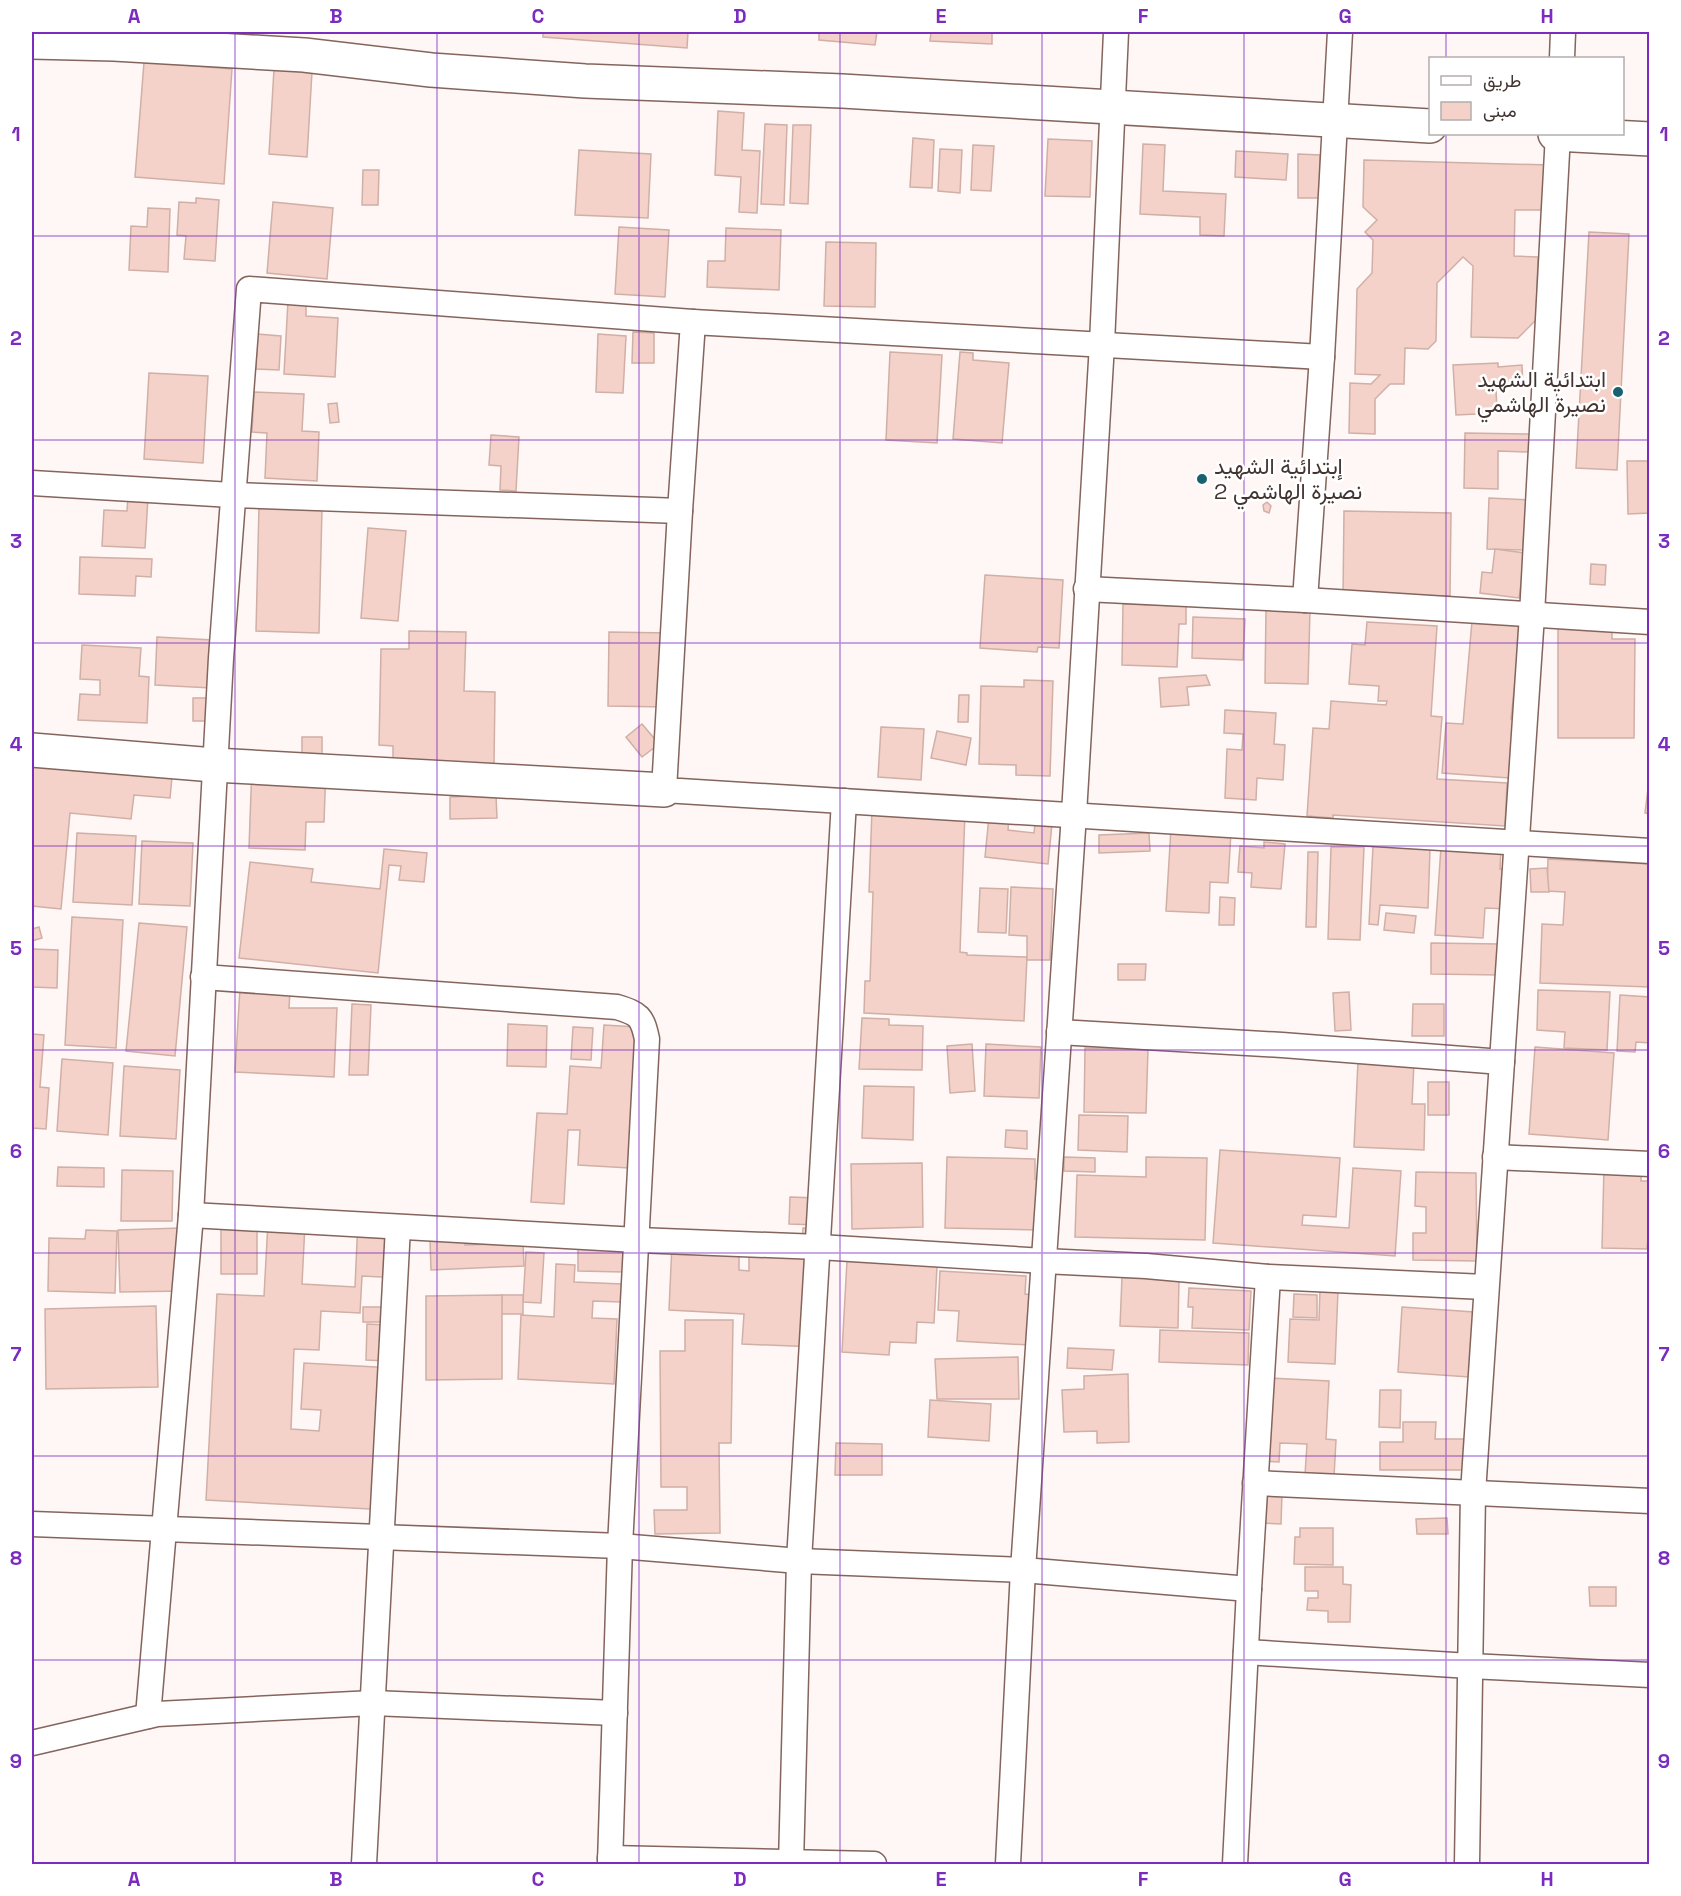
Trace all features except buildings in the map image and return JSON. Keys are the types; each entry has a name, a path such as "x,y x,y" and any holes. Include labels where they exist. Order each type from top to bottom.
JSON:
{"street":[{"path":"1008,1864 1023,1570 1074,814 1102,344 1116,32"},
{"path":"1305,600 1322,357 1340,32"},
{"path":"1562,57 1563,32"},
{"path":"32,42 114,44 304,55 431,70 585,81 842,91 1429,126"},
{"path":"1467,1864 1473,1492 1532,615 1557,135"},
{"path":"1576,135 1650,139"},
{"path":"148,1716 191,1215 214,765 232,495 249,289 693,322 1322,357"},
{"path":"664,790 693,322"},
{"path":"32,483 232,495 680,512"},
{"path":"1086,589 1305,600 1650,622"},
{"path":"32,750 214,765 1074,814 1650,851"},
{"path":"791,1863 799,1561 844,801"},
{"path":"203,977 617,1007 637,1013 644,1024 647,1039 620,1546 610,1861 874,1864"},
{"path":"1059,1032 1282,1045 1502,1062"},
{"path":"1495,1157 1650,1164"},
{"path":"191,1215 637,1240 819,1246 1044,1262 1146,1266 1268,1277 1485,1287"},
{"path":"364,1864 398,1227"},
{"path":"1235,1864 1248,1589 1268,1277"},
{"path":"1255,1483 1650,1501"},
{"path":"32,1524 620,1546 799,1561 1023,1570 1248,1589"},
{"path":"1246,1652 1650,1675"},
{"path":"32,1743 157,1714 373,1703 615,1713"}],"place":[{"name":"ابتدائية الشهيد نصيرة الهاشمي","path":"1618,392"},
{"name":"إبتدائية الشهيد نصيرة الهاشمي 2","path":"1202,479"}]}
